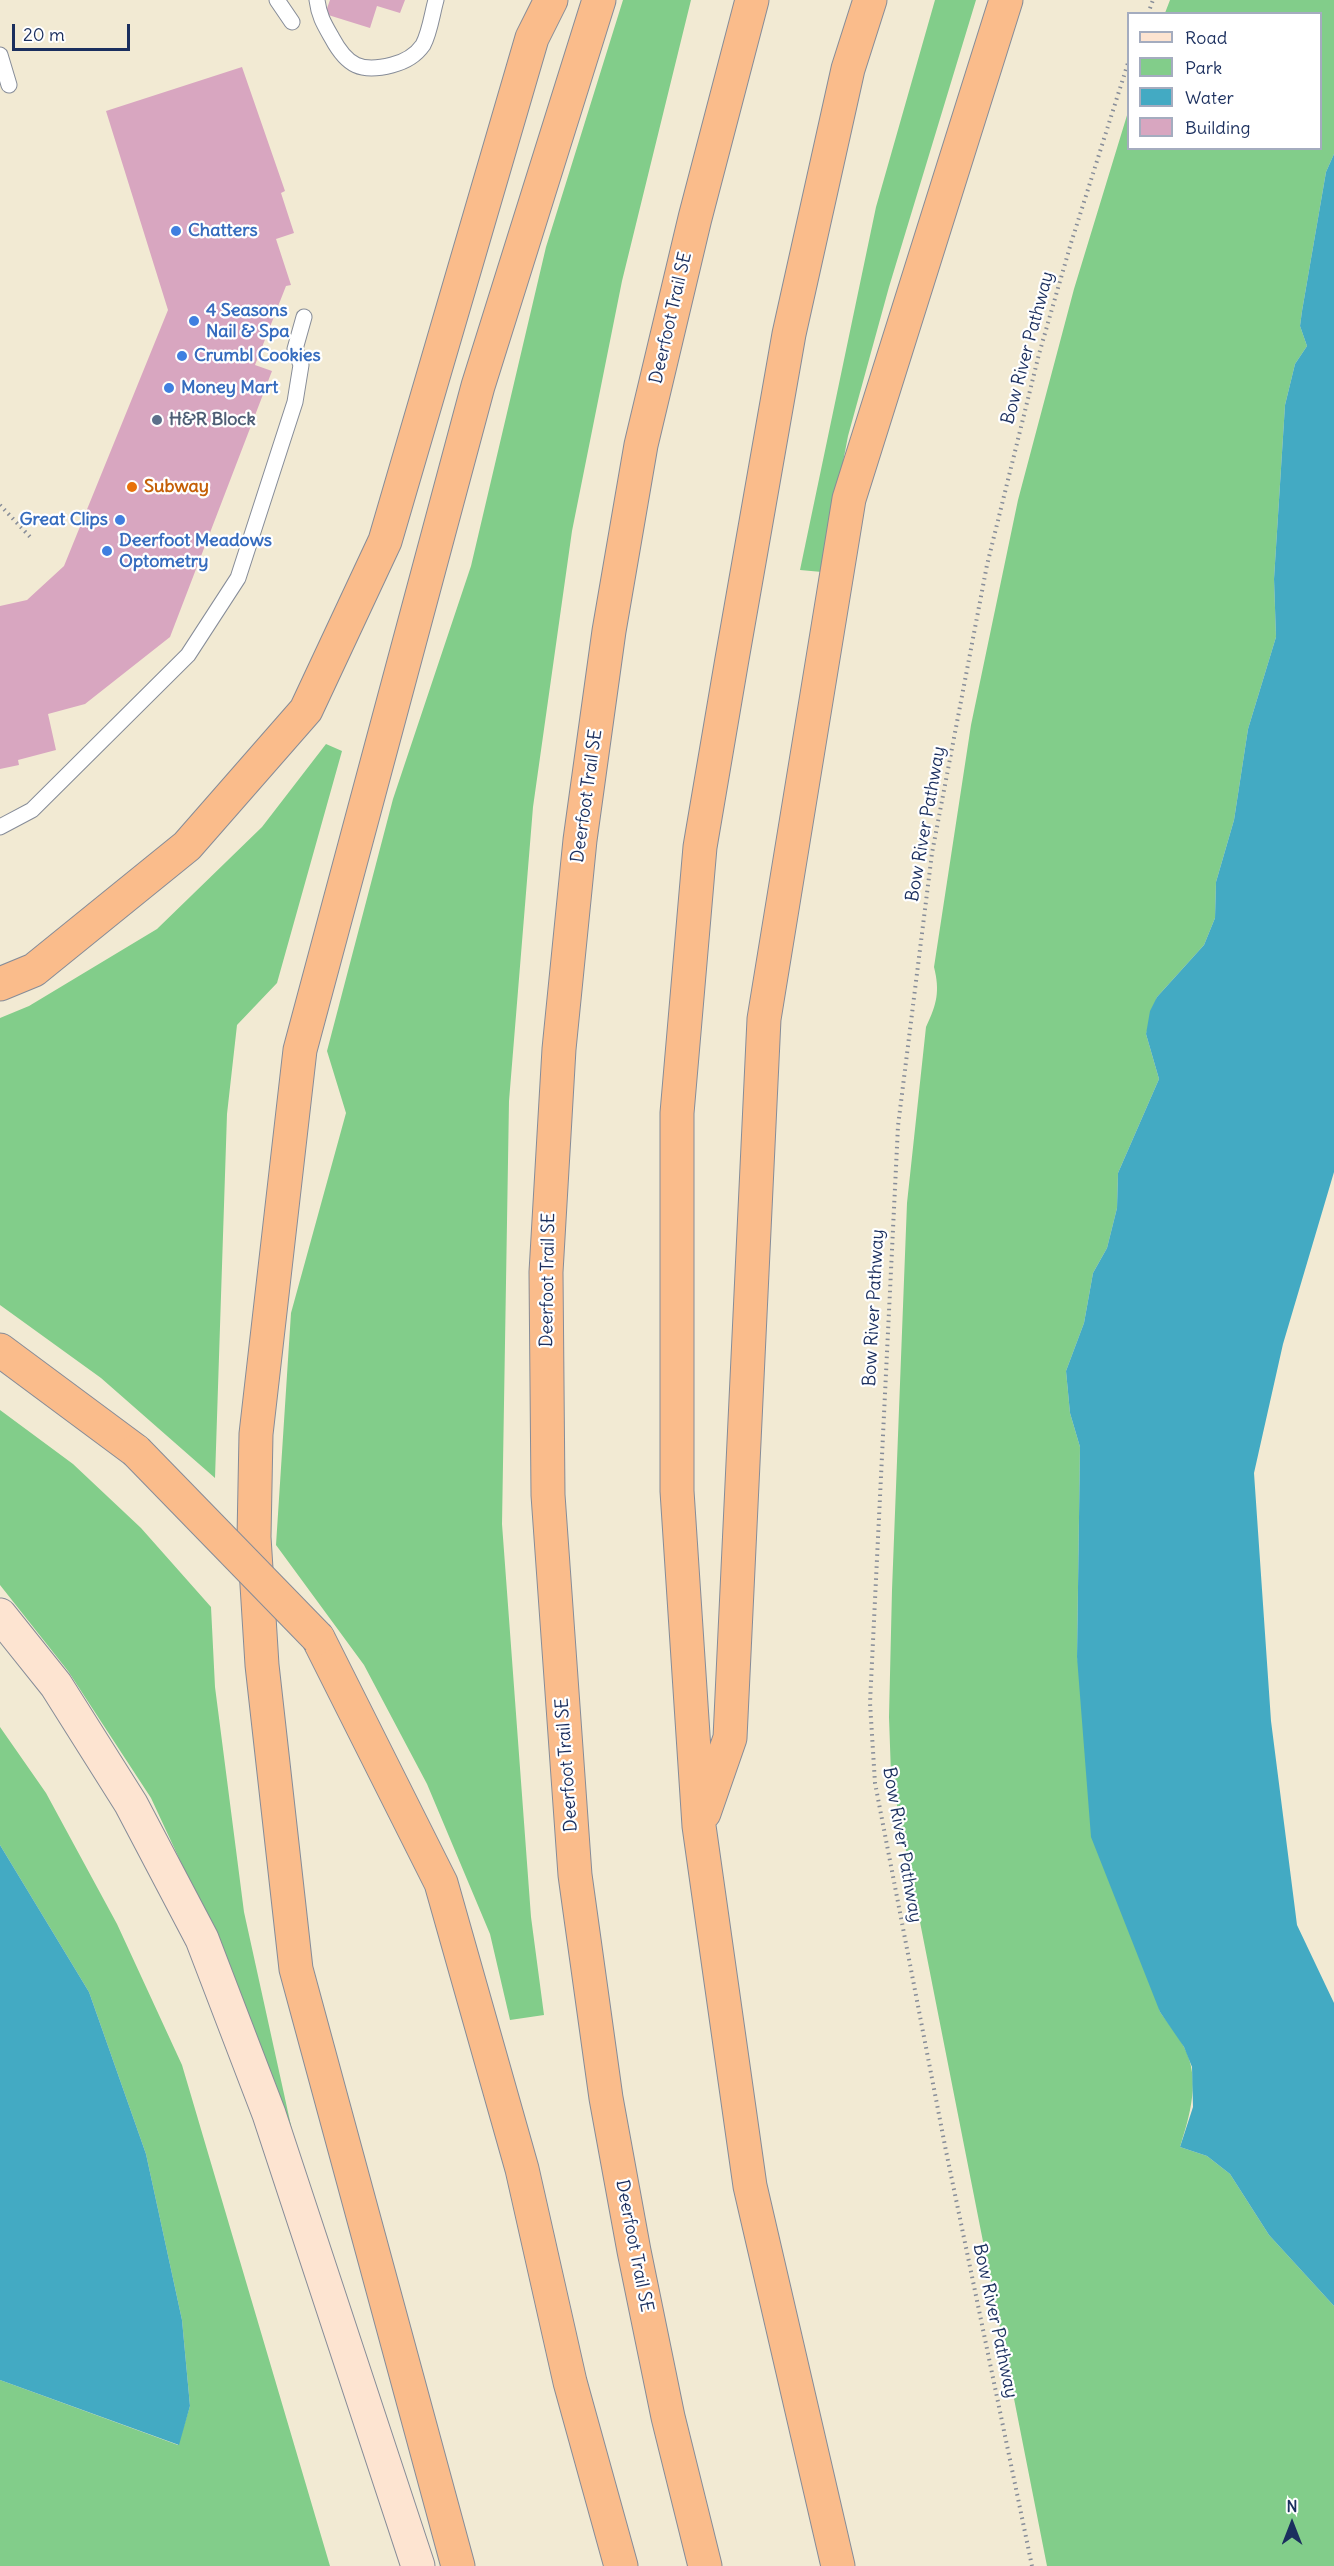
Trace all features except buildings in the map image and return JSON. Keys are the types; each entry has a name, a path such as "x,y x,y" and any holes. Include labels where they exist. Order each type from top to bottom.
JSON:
{"highway":[{"path":"0,984 34,970 187,846 306,710 385,541 532,38 551,0"},
{"path":"458,2566 296,1969 262,1665 254,1537 256,1434 300,1050 478,386 599,0"},
{"name":"Deerfoot Trail SE","path":"705,2566 668,2417 634,2251 606,2098 574,1875 548,1495 546,1272 559,1049 580,840 609,631 641,445 695,218 752,0"},
{"path":"838,2566 750,2186 699,1826 677,1491 677,1113 700,847 789,334 848,69 870,0"},
{"path":"699,1826 730,1738 764,1019 849,499 1006,0"},
{"path":"0,1350 136,1451 318,1638 441,1883 522,2169 570,2382 621,2566"}],"street":[{"path":"0,1615 56,1685 131,1804 202,1939 269,2114 418,2566"}],"lane":[{"path":"277,0 292,22"},
{"path":"317,0 319,18 340,53 350,62 366,69 387,66 410,58 422,45 436,0"},
{"path":"0,54 9,85"},
{"path":"0,826 32,810 188,655 238,578 295,402 301,365 295,349 304,317"}],"path":[{"name":"Bow River Pathway","path":"1032,2566 946,2151 875,1783 870,1703 898,1126 932,853 987,565 1039,354 1127,66"},
{"path":"0,505 32,539"}],"green space":[{"path":"623,0 691,0 622,281 572,531 533,807 509,1101 502,1524 531,1917 544,2015 510,2020 490,1934 427,1784 364,1665 276,1545 291,1313 346,1113 327,1051 393,799 471,566 546,247"},
{"path":"935,0 976,0 889,287 848,436 822,572 800,570 876,207"},
{"path":"1170,0 1334,0 1334,154 1326,172 1302,311 1300,326 1307,346 1295,364 1285,405 1274,579 1276,637 1248,729 1234,820 1216,882 1215,918 1204,945 1157,997 1146,1034 1159,1079 1118,1173 1117,1208 1107,1248 1093,1273 1084,1323 1066,1371 1070,1413 1080,1447 1077,1657 1160,2012 1184,2047 1192,2072 1190,2110 1180,2147 1207,2156 1230,2174 1269,2235 1334,2306 1334,2566 1047,2566 891,1775 889,1717 892,1590 907,1203 926,1027 936,997 937,983 934,967 971,725 1018,500 1074,289 1127,115 1127,150 1322,150 1322,12 1165,12"},
{"path":"326,744 342,751 277,983 237,1025 227,1114 215,1478 101,1378 0,1305 0,1018 29,1006 157,929 262,827"},
{"path":"0,1410 73,1464 141,1528 211,1607 215,1687 244,1912 297,2153 211,1927 151,1798 68,1671 0,1585"},
{"path":"0,1727 46,1793 117,1924 182,2065 330,2566 0,2566 0,2380 178,2445 190,2406 182,2320 146,2154 89,1992 0,1845"}],"water":[{"path":"1334,154 1334,1172 1283,1344 1254,1473 1271,1721 1297,1925 1334,2003 1334,2306 1269,2235 1230,2174 1207,2156 1180,2147 1193,2107 1192,2067 1184,2047 1160,2012 1091,1837 1077,1657 1080,1447 1070,1413 1066,1371 1084,1323 1093,1273 1107,1248 1117,1208 1118,1173 1159,1079 1146,1034 1150,1011 1157,997 1204,945 1215,918 1216,882 1234,820 1248,729 1276,637 1274,579 1285,405 1295,364 1307,346 1300,326 1302,311 1326,172"},
{"path":"0,1845 89,1992 146,2154 182,2320 190,2406 179,2445 0,2380"}],"place":[{"name":"Chatters","path":"176,231"},
{"name":"4 Seasons Nail & Spa","path":"194,321"},
{"name":"Crumbl Cookies","path":"182,356"},
{"name":"Money Mart","path":"169,388"},
{"name":"H&R Block","path":"157,420"},
{"name":"Subway","path":"132,487"},
{"name":"Great Clips","path":"120,520"},
{"name":"Deerfoot Meadows Optometry","path":"107,551"}]}
